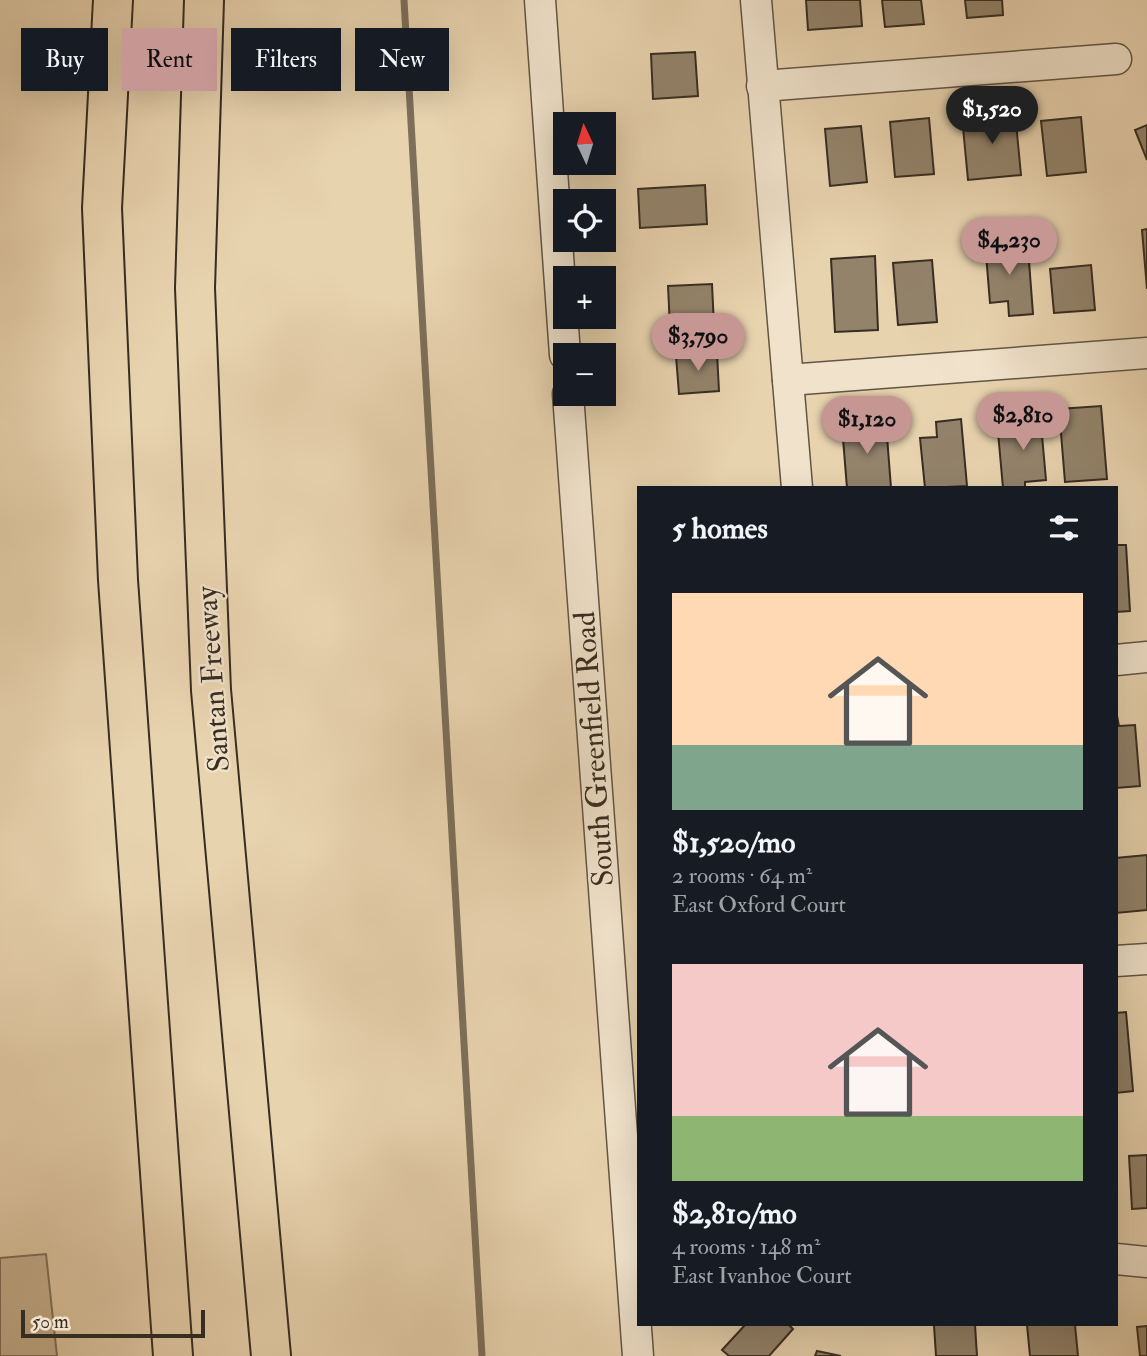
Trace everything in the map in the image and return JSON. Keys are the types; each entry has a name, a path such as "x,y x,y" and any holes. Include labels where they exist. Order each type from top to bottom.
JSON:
{"highway":[{"path":"113,0 103,208 116,552 173,1356"},
{"name":"Santan Freeway","path":"204,0 195,288 211,690 271,1356"}],"street":[{"path":"540,0 564,343"},
{"path":"756,0 797,486"},
{"path":"762,86 1116,59"},
{"path":"788,380 1147,353"},
{"name":"South Greenfield Road","path":"569,406 638,1356"},
{"path":"1118,660 1147,657"},
{"path":"1118,961 1147,959"},
{"path":"1118,1259 1147,1262"}],"shaded area":[{"path":"46,1254 57,1356 0,1356 0,1258"}],"building":[{"path":"806,0 860,0 862,26 808,30"},
{"path":"882,0 921,0 924,24 885,27"},
{"path":"965,0 1002,0 1003,15 967,18"},
{"path":"695,52 698,96 653,99 651,54"},
{"path":"1015,112 1021,175 968,180 962,117"},
{"path":"1081,117 1086,172 1047,176 1041,121"},
{"path":"929,118 934,174 895,177 890,122"},
{"path":"1147,125 1147,160 1135,130"},
{"path":"861,126 867,182 830,186 825,129"},
{"path":"705,185 707,224 640,228 638,189"},
{"path":"1147,229 1147,289 1142,230"},
{"path":"1007,240 1008,249 1028,248 1033,314 1009,316 1008,301 990,303 985,242"},
{"path":"875,256 878,330 835,332 831,259"},
{"path":"932,260 937,322 898,325 893,263"},
{"path":"1091,265 1095,310 1054,313 1050,269"},
{"path":"712,284 714,326 670,328 668,286"},
{"path":"717,353 719,391 679,394 676,356"},
{"path":"1101,406 1107,479 1065,482 1059,409"},
{"path":"1040,413 1046,480 1025,482 1025,486 1003,486 998,432 1016,431 1014,415"},
{"path":"961,419 967,486 925,486 920,438 937,437 936,422"},
{"path":"886,423 891,486 847,486 842,426"},
{"path":"1118,545 1126,545 1130,611 1118,612"},
{"path":"1118,721 1119,726 1135,725 1140,786 1118,788"},
{"path":"1147,855 1147,910 1118,913 1118,858"},
{"path":"1126,1012 1133,1091 1118,1093 1118,1013"},
{"path":"1147,1155 1147,1208 1132,1209 1129,1156"},
{"path":"744,1326 790,1326 793,1329 769,1356 729,1356 722,1350"},
{"path":"934,1326 975,1326 977,1356 936,1356"},
{"path":"1027,1326 1075,1326 1078,1356 1030,1356"},
{"path":"1147,1326 1147,1356 1140,1356 1137,1327"},
{"path":"817,1351 841,1356 815,1356"}],"waterway":[{"path":"404,0 482,1356"}]}
